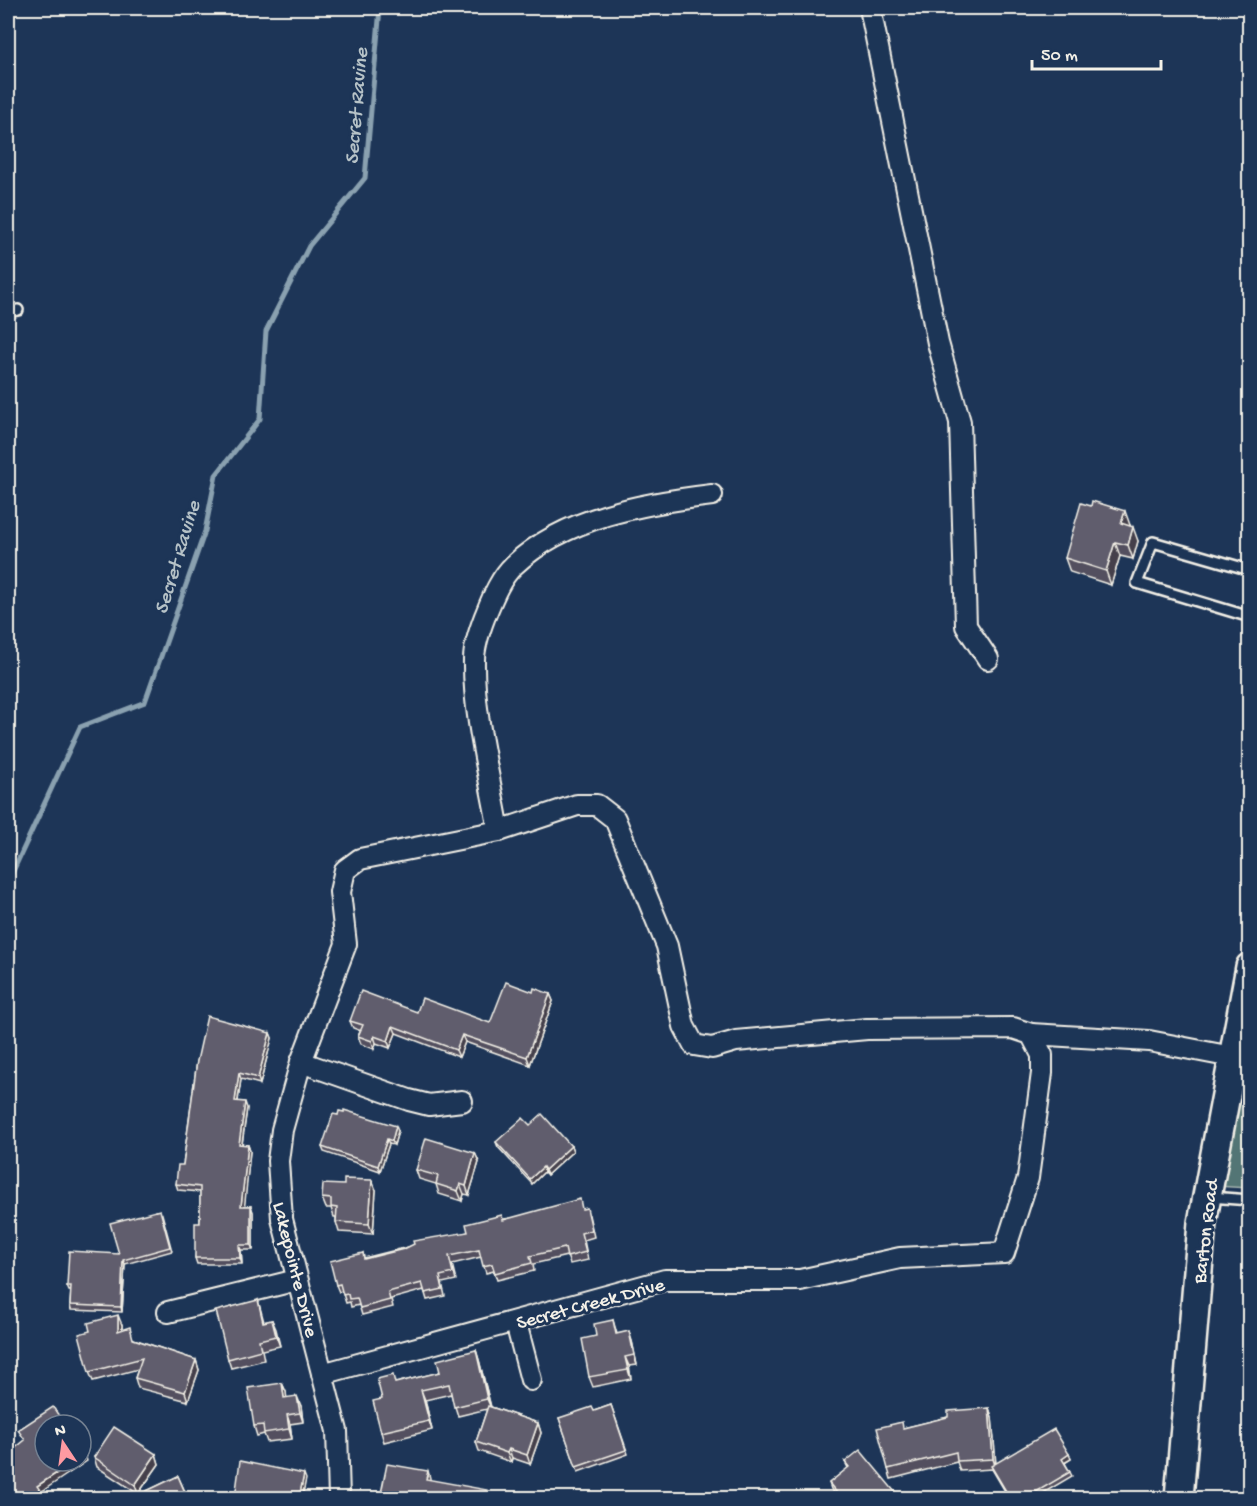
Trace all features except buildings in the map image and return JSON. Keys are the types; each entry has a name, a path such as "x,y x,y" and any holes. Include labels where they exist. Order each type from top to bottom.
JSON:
{"street":[{"path":"870,8 938,343 960,422 966,626 988,659"},
{"path":"712,495 652,502 566,529 514,566 493,595 481,626 473,658 478,706 499,831 577,805 597,805 615,819 667,946 684,1026 694,1046 712,1048 736,1041 867,1029 1013,1028 1032,1034 1149,1041 1232,1057"},
{"name":"Lakepointe Drive","path":"339,1498 337,1431 282,1219 278,1161 282,1130 301,1062 346,945 340,892 345,870 360,859 499,831"},
{"name":"Barton Road","path":"1179,1498 1206,1197 1250,967"},
{"name":"Secret Creek Drive","path":"322,1374 516,1323 665,1280 800,1280 900,1258 1004,1253 1028,1178 1042,1073 1042,1055 1032,1034"},
{"path":"301,1062 429,1105 462,1101"},
{"path":"168,1312 297,1280"},
{"path":"516,1323 531,1380"}],"lane":[{"path":"8,312 18,310"},
{"path":"1250,570 1153,542 1137,583 1250,617"},
{"path":"1206,1197 1250,1200"}],"green space":[{"path":"1249,1004 1249,1188 1216,1186"}],"water":[{"path":"659,1493 682,1498 617,1498"}],"waterway":[{"name":"Secret Ravine","path":"8,882 80,727 145,702 205,531 216,475 260,419 266,331 309,246 365,178 380,8"}]}
